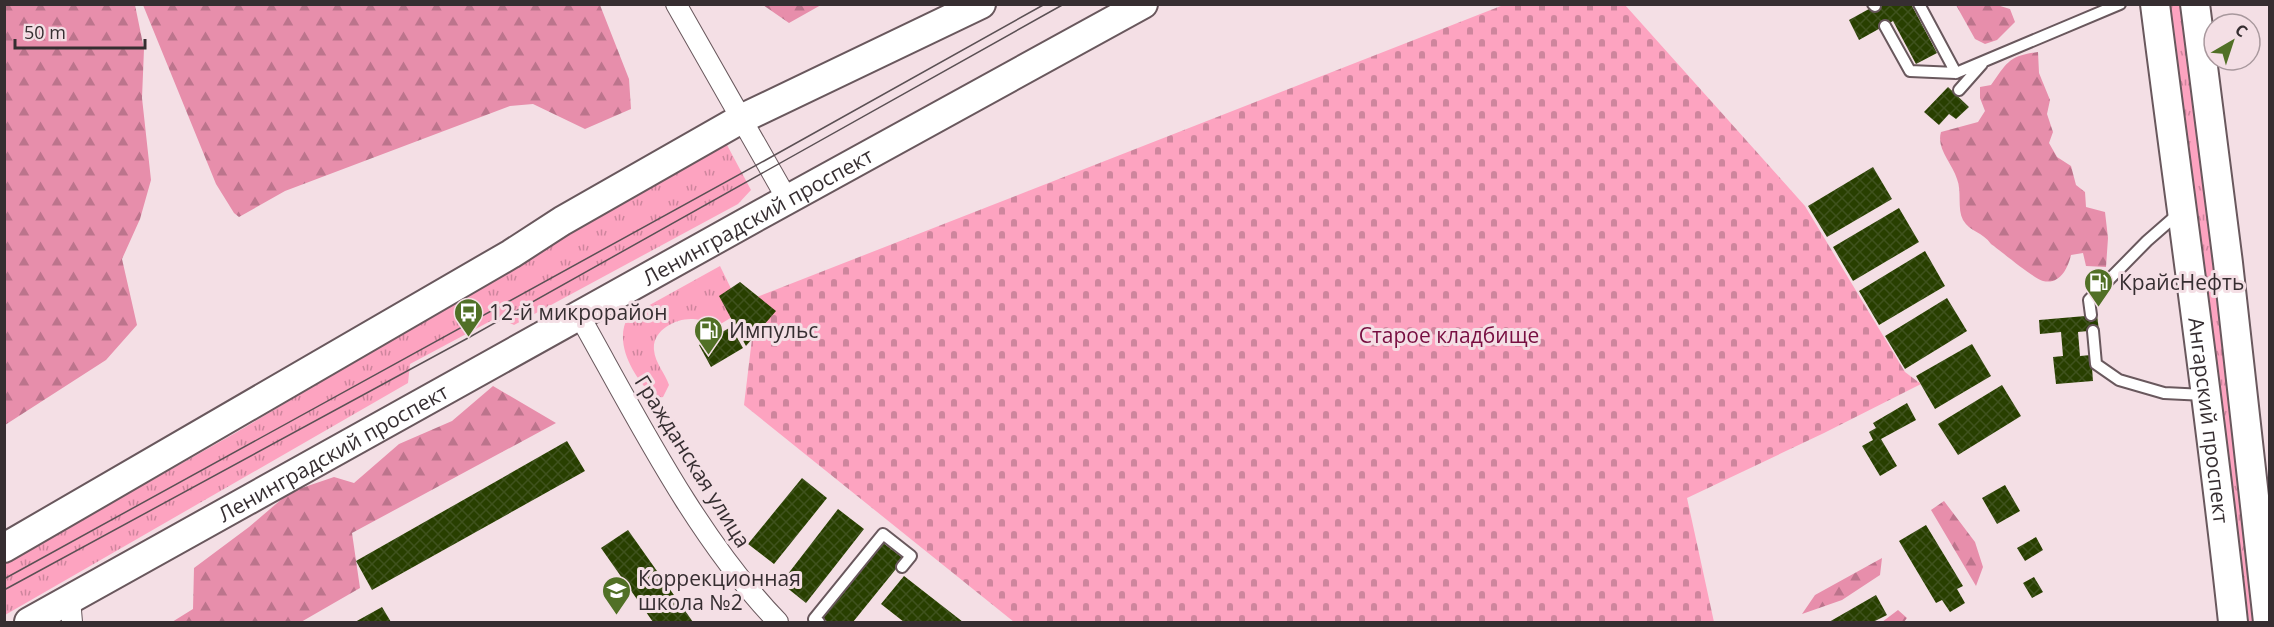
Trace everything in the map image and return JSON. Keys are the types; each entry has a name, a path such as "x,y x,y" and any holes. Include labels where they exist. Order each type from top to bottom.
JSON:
{"main road":[{"path":"4,548 501,260 562,221 741,119 981,4"},
{"name":"Ленинградский проспект","path":"29,622 71,611 579,315 1143,4"},
{"name":"Ангарский проспект","path":"2155,4 2205,395 2218,478 2233,622"},
{"name":"Ангарский проспект","path":"2195,4 2228,263 2268,622"}],"street":[{"path":"676,4 787,199"},
{"name":"Гражданская улица","path":"579,315 657,453 723,558 778,622"}],"lane":[{"path":"1890,28 1903,48 1910,71 1956,73 2120,4"},
{"path":"1919,10 1929,31 1956,73"},
{"path":"1959,90 1984,61"},
{"path":"2091,315 2090,300 2147,241 2181,211"},
{"path":"2092,331 2096,364 2119,380 2164,393 2205,395"},
{"path":"819,622 814,619 883,534 911,556 902,567"}],"green space":[{"path":"5,4 135,5 144,49 142,98 151,180 140,219 122,259 137,325 106,360 5,425"},
{"name":"Старое кладбище","path":"1506,4 1625,5 1805,206 1905,372 1921,384 1687,498 1714,622 1014,622 744,405 757,297"},
{"path":"143,5 600,5 629,79 631,109 585,129 533,104 510,106 285,191 239,217 234,213 216,184"},
{"path":"763,5 821,5 789,23"},
{"path":"1956,5 1997,5 2010,9 2015,22 1997,40 1985,44 1975,39"},
{"path":"2168,5 2181,5 2256,622 2249,622"},
{"path":"2038,52 2039,73 2050,100 2047,114 2053,132 2049,143 2057,157 2071,166 2076,185 2085,192 2086,207 2105,212 2108,238 2106,267 2086,266 2083,253 2071,255 2068,265 2059,278 2049,282 2032,275 1966,224 1960,211 1955,173 1943,150 1940,138 1941,132 1978,122 1985,111 1980,98 1980,87 1991,85 2014,58"},
{"path":"727,145 751,190 738,204 514,325 498,317 410,364 408,383 5,615 4,564 237,432 715,146"},
{"path":"720,266 742,311 714,328 699,320 686,319 673,323 661,331 654,343 654,350 669,385 663,397 657,398 646,388 633,370 624,348 624,327 628,317"},
{"path":"493,386 556,423 352,533 360,588 301,622 172,622 193,609 194,568 249,527 290,492 334,477 354,483 399,444 452,421"},
{"path":"1944,501 1975,542 1983,567 1976,586 1931,510"},
{"path":"1882,558 1880,575 1842,600 1802,614 1815,595"},
{"path":"1898,610 1907,618 1904,622 1882,622"}],"building":[{"path":"1878,4 1911,4 1937,53 1916,64 1893,21 1859,40 1849,20"},
{"path":"1948,87 1969,107 1956,119 1949,114 1939,125 1924,112"},
{"path":"1873,167 1892,199 1827,237 1808,206"},
{"path":"1899,208 1919,242 1853,281 1833,247"},
{"path":"1925,251 1945,286 1879,325 1859,291"},
{"path":"740,282 776,311 746,346 719,296"},
{"path":"1947,298 1967,331 1905,369 1885,336"},
{"path":"2097,315 2099,330 2078,332 2080,356 2091,355 2093,381 2056,384 2053,357 2063,356 2061,332 2040,334 2039,320"},
{"path":"731,327 743,348 711,367 699,345"},
{"path":"1972,344 1991,376 1935,409 1916,376"},
{"path":"2002,385 2021,416 1958,455 1938,424"},
{"path":"1907,403 1916,420 1881,439 1897,466 1880,476 1862,446 1873,440 1869,432 1876,428 1873,423"},
{"path":"567,441 585,471 372,590 356,561"},
{"path":"802,478 827,498 774,564 748,544"},
{"path":"2005,485 2020,511 1997,524 1982,498"},
{"path":"838,509 864,529 806,603 781,583"},
{"path":"1926,525 1963,586 1957,589 1965,603 1950,612 1942,600 1936,603 1899,541"},
{"path":"628,530 693,622 653,622 601,548"},
{"path":"2036,537 2043,550 2025,561 2017,548"},
{"path":"882,542 904,559 853,622 828,622 821,617"},
{"path":"904,576 963,622 904,622 881,604"},
{"path":"2034,577 2043,592 2032,598 2023,583"},
{"path":"1876,595 1887,615 1873,622 1829,622"},
{"path":"382,607 391,622 355,622"}],"tram line":[{"path":"4,579 1045,4"},
{"path":"4,590 468,338 1064,4"}],"place":[{"name":"КрайсНефть","path":"2098,308"},
{"name":"12-й микрорайон","path":"468,338"},
{"name":"Импульс","path":"708,356"},
{"name":"Коррекционная школа №2","path":"617,616"}]}
